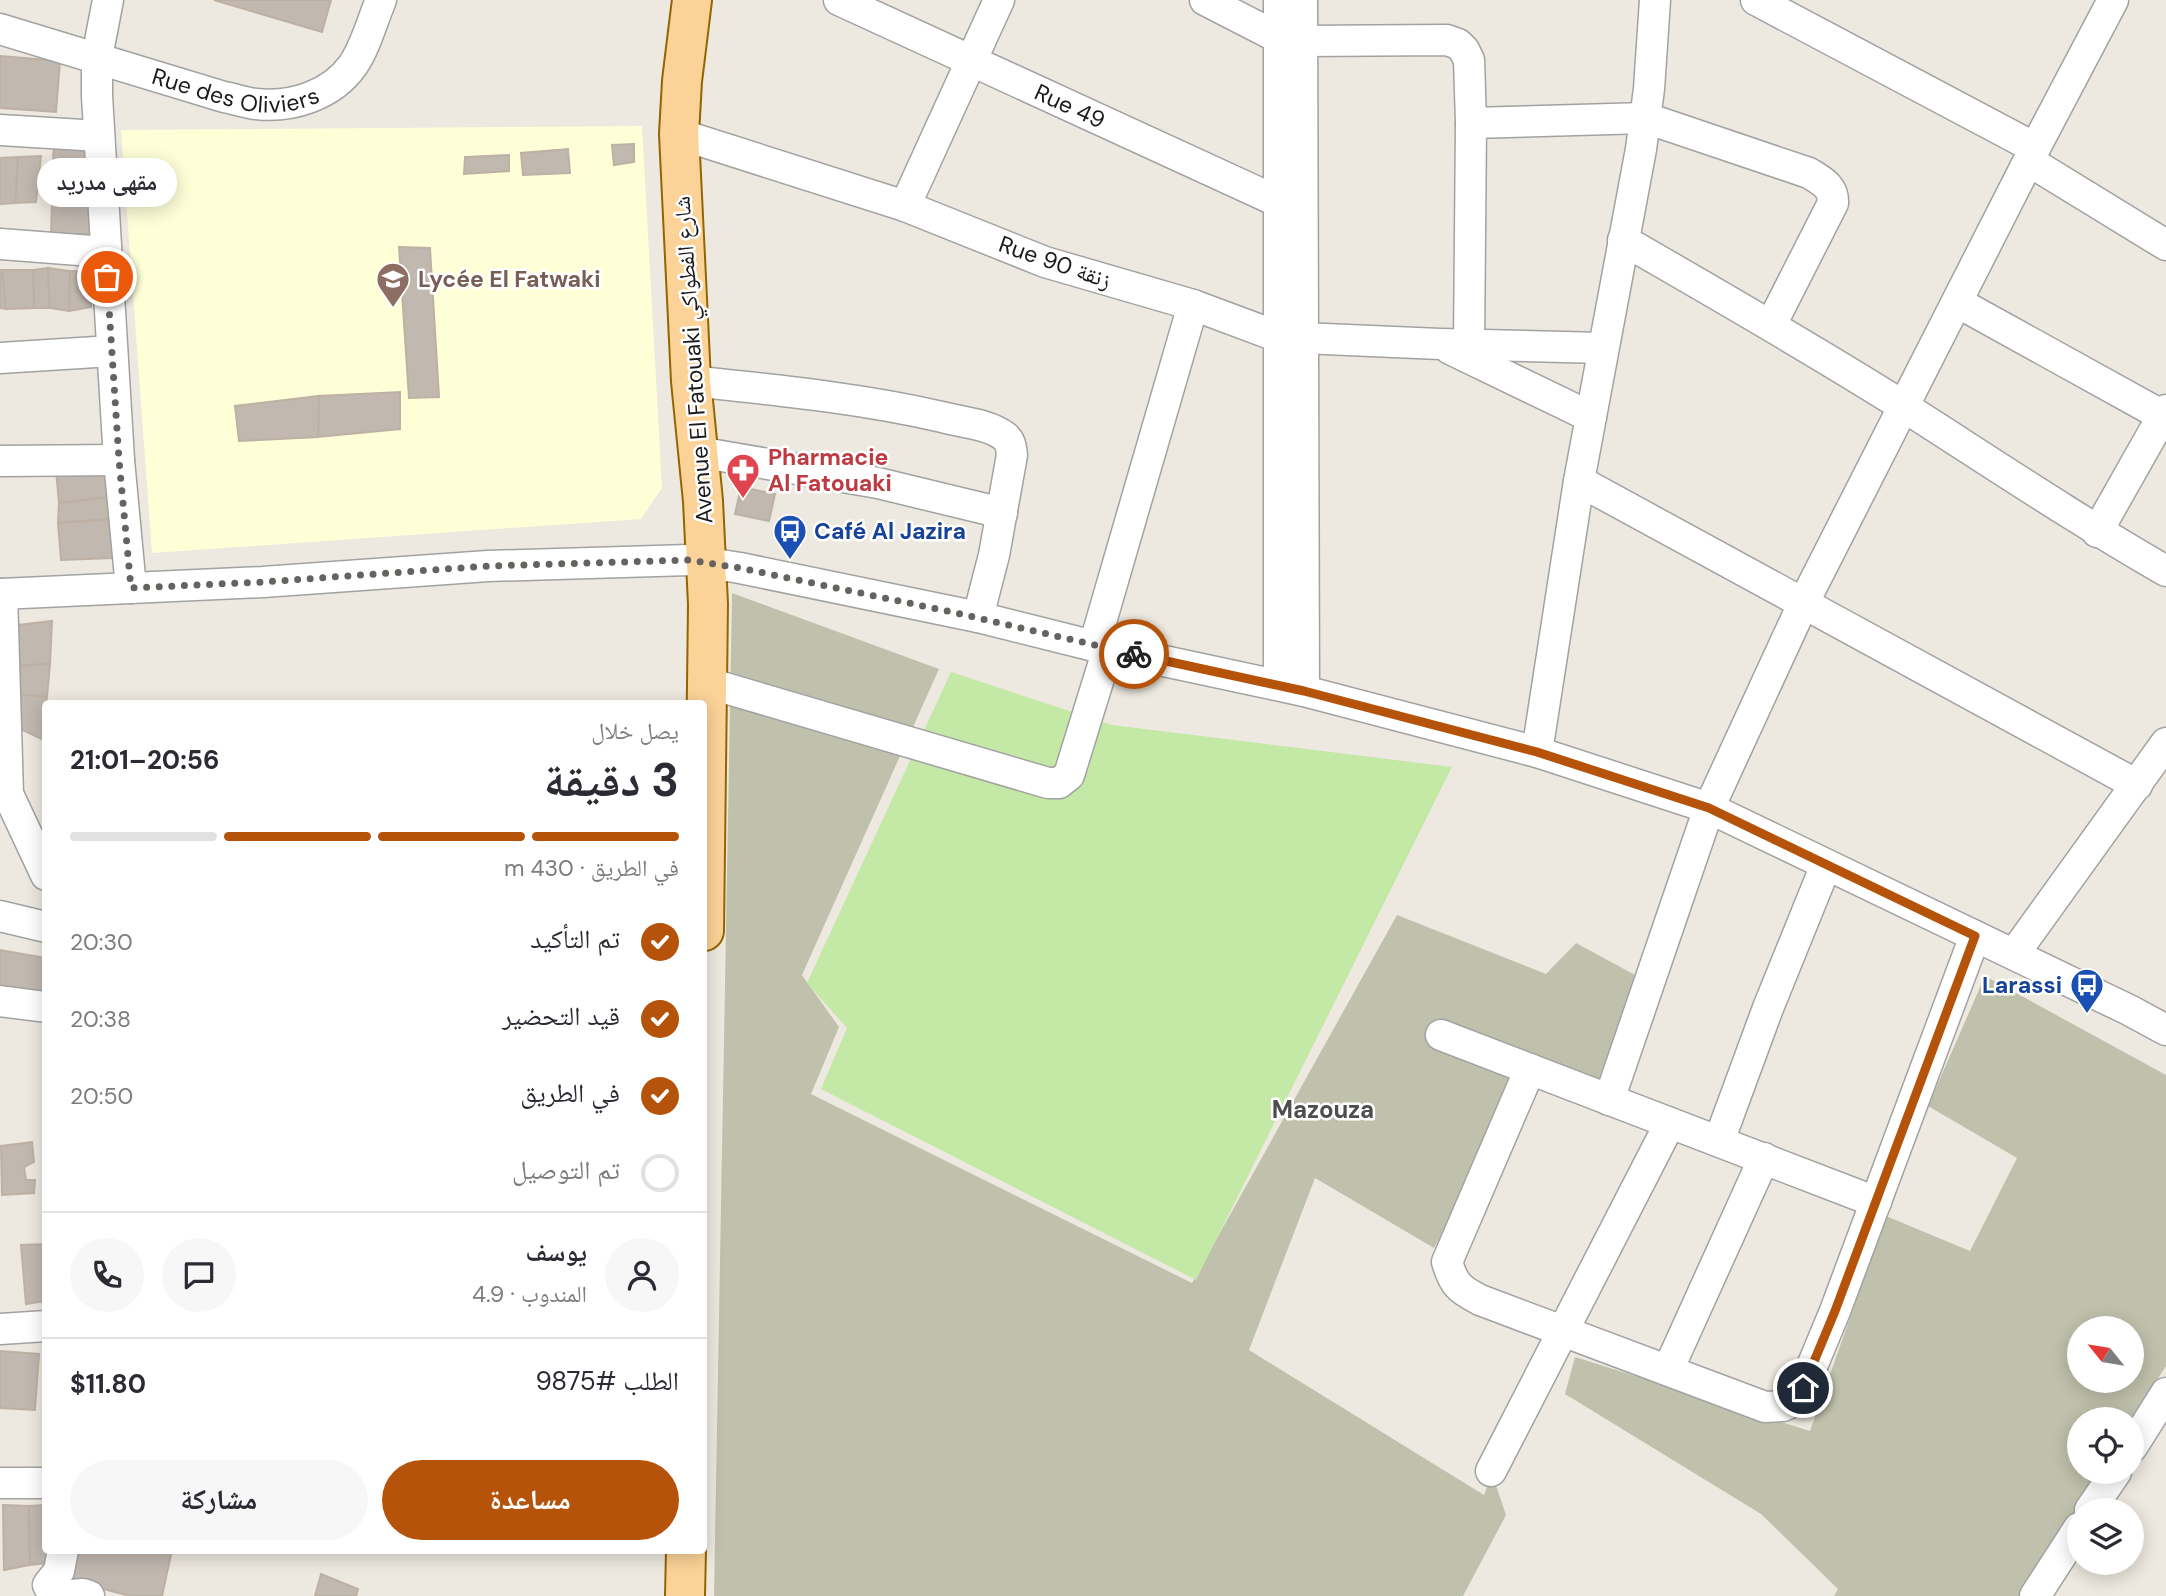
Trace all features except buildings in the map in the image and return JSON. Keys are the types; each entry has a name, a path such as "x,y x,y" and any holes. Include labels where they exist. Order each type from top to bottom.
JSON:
{"main road":[{"name":"Avenue El Fatouaki شارع الفطواكي","path":"692,0 682,81 679,134 691,381 707,562 707,746"},
{"path":"685,1596 686,1554"}],"street":[{"path":"108,0 97,57 99,136 119,460 131,588"},
{"name":"Rue des Oliviers","path":"0,29 225,97 258,104 290,102 328,89 353,65 381,0"},
{"name":"Rue 49","path":"839,0 1290,201"},
{"path":"905,206 999,0"},
{"path":"1205,0 1291,39 1447,40 1458,44 1469,60 1471,123 1468,351"},
{"path":"1279,0 1291,39"},
{"path":"1291,688 1291,39 1302,0"},
{"path":"1537,752 1579,481 1646,118 1656,0"},
{"path":"1756,0 2032,154 2166,245"},
{"path":"1609,1100 1709,808 1803,604 2113,0"},
{"path":"1471,123 1646,118 1809,173 1825,183 1831,190 1833,203 1771,325"},
{"path":"0,130 99,136"},
{"name":"Rue 90 زنقة","path":"679,134 905,206 1045,262 1193,305 1291,338 1440,345 1468,351"},
{"path":"1623,240 1771,325 2097,532 2166,572"},
{"path":"0,244 105,252"},
{"path":"1957,302 2164,413 2097,532"},
{"path":"708,684 1048,783 1059,783 1069,775 1193,305"},
{"path":"1468,351 1603,348"},
{"path":"0,358 112,351"},
{"path":"1468,351 1591,417"},
{"path":"691,381 893,406 998,432 1008,440 1012,455 994,555 978,617"},
{"path":"698,452 878,483 1002,513"},
{"path":"0,461 119,460"},
{"path":"1579,481 2137,785"},
{"path":"42,867 4,789 1,594 263,582 488,566 689,560 978,617 1291,688 1537,752 1709,808 2166,1030"},
{"path":"2014,954 2166,743"},
{"path":"1719,1142 1768,1008 1826,864"},
{"path":"0,916 42,926"},
{"path":"1530,1069 1447,1262 1452,1279 1460,1289 1480,1300 1765,1407 1783,1406 1794,1401 1803,1388 1835,1311 1975,936"},
{"path":"0,1001 42,1006"},
{"path":"1441,1035 1876,1202"},
{"path":"1491,1471 1670,1123"},
{"path":"1668,1370 1763,1158"},
{"path":"0,1329 42,1326"},
{"path":"2148,1435 2166,1392"},
{"path":"0,1483 42,1483"},
{"path":"2035,1596 2067,1547"},
{"path":"54,1596 48,1585 59,1571 62,1554"},
{"path":"62,1596 89,1596"}],"shaded area":[{"name":"Lycée El Fatwaki","path":"642,126 662,488 641,519 152,553 121,130"},
{"path":"732,593 939,669 802,975 839,1027 811,1094 1192,1283 1397,915 1546,974 1576,943 1637,976 1597,1083 1528,1065 1434,1248 1315,1178 1249,1350 1484,1495 1492,1474 1506,1515 1463,1596 714,1596"},
{"path":"1985,976 2166,1075 2166,1366 2140,1407 2067,1407 2067,1484 2091,1484 2082,1498 2067,1498 2067,1522 2020,1596 1834,1596 1838,1589 1761,1514 1565,1394 1575,1357 1810,1431 1886,1216 1970,1251 2017,1158 1928,1106"}],"green space":[{"path":"951,672 1112,725 1452,767 1196,1280 821,1089 847,1028 807,983"}],"way so far":[{"path":"107,277 119,460 131,588 263,582 488,566 689,560 952,612 1134,654"}],"place":[{"name":"مقهى مدريد","path":"107,277"},
{"name":"Lycée El Fatwaki","path":"393,309"},
{"name":"Pharmacie Al Fatouaki","path":"743,500"},
{"name":"Café Al Jazira","path":"790,561"},
{"name":"Larassi","path":"2087,1015"}],"district":[{"name":"Mazouza","path":"1323,1110"}],"route":[{"path":"1134,654 1304,691 1537,752 1709,808 1975,936 1835,1311 1803,1388"}]}
